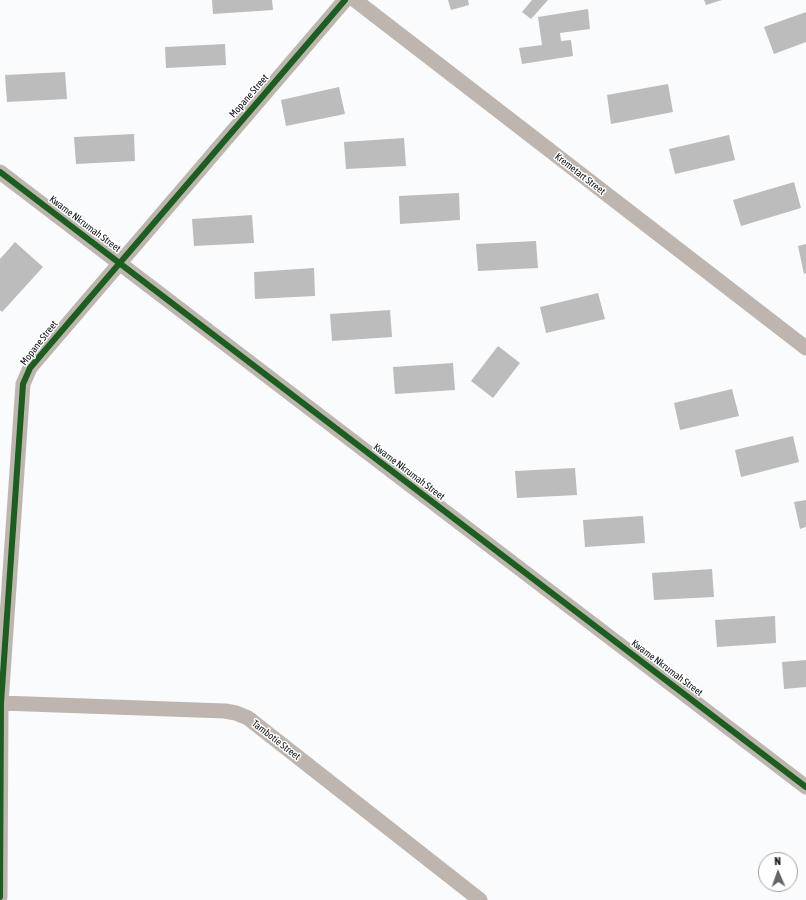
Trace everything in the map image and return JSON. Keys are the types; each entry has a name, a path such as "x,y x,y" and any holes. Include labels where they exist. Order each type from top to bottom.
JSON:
{"street":[{"name":"Mopane Street","path":"0,897 1,702 23,384 34,364 345,0"},
{"name":"Kremetart Street","path":"355,0 806,348"},
{"name":"Kwame Nkrumah Street","path":"0,172 806,787"},
{"name":"Tambotie Street","path":"1,702 225,711 236,713 248,718 480,900"},
{"path":"0,897 4,900"}],"building":[{"path":"212,0 272,0 273,10 213,14"},
{"path":"448,0 468,0 469,5 451,10"},
{"path":"532,0 548,0 531,19 522,12"},
{"path":"704,0 722,0 706,5"},
{"path":"588,9 590,29 560,33 561,41 571,40 573,56 522,64 519,48 542,45 538,17"},
{"path":"806,12 806,42 774,54 764,27"},
{"path":"225,44 226,65 166,68 165,47"},
{"path":"65,72 67,99 7,102 5,75"},
{"path":"668,84 673,112 611,124 607,95"},
{"path":"339,87 345,114 286,126 281,100"},
{"path":"134,134 135,161 76,164 74,137"},
{"path":"729,135 735,160 675,174 669,149"},
{"path":"404,138 406,166 346,169 344,142"},
{"path":"794,182 801,208 741,226 733,200"},
{"path":"459,193 460,220 400,224 399,196"},
{"path":"252,215 254,243 194,246 192,219"},
{"path":"536,241 538,268 478,271 476,244"},
{"path":"15,242 43,267 2,312 0,310 0,259"},
{"path":"806,244 806,273 804,274 798,246"},
{"path":"314,268 315,296 255,299 254,272"},
{"path":"598,293 605,319 546,333 540,307"},
{"path":"390,310 392,337 332,341 330,314"},
{"path":"498,346 520,363 493,398 471,381"},
{"path":"453,363 455,390 395,394 393,367"},
{"path":"732,389 739,416 680,430 674,403"},
{"path":"793,436 799,462 741,477 735,450"},
{"path":"575,468 577,495 517,498 515,471"},
{"path":"806,500 806,527 800,529 794,502"},
{"path":"643,516 645,543 585,547 583,520"},
{"path":"712,569 714,597 654,600 652,573"},
{"path":"775,616 776,643 717,647 715,620"},
{"path":"806,660 806,687 784,689 782,662"}],"cycle path":[{"path":"0,897 1,703 23,384 30,368 345,0"},
{"path":"0,172 806,787"}]}
